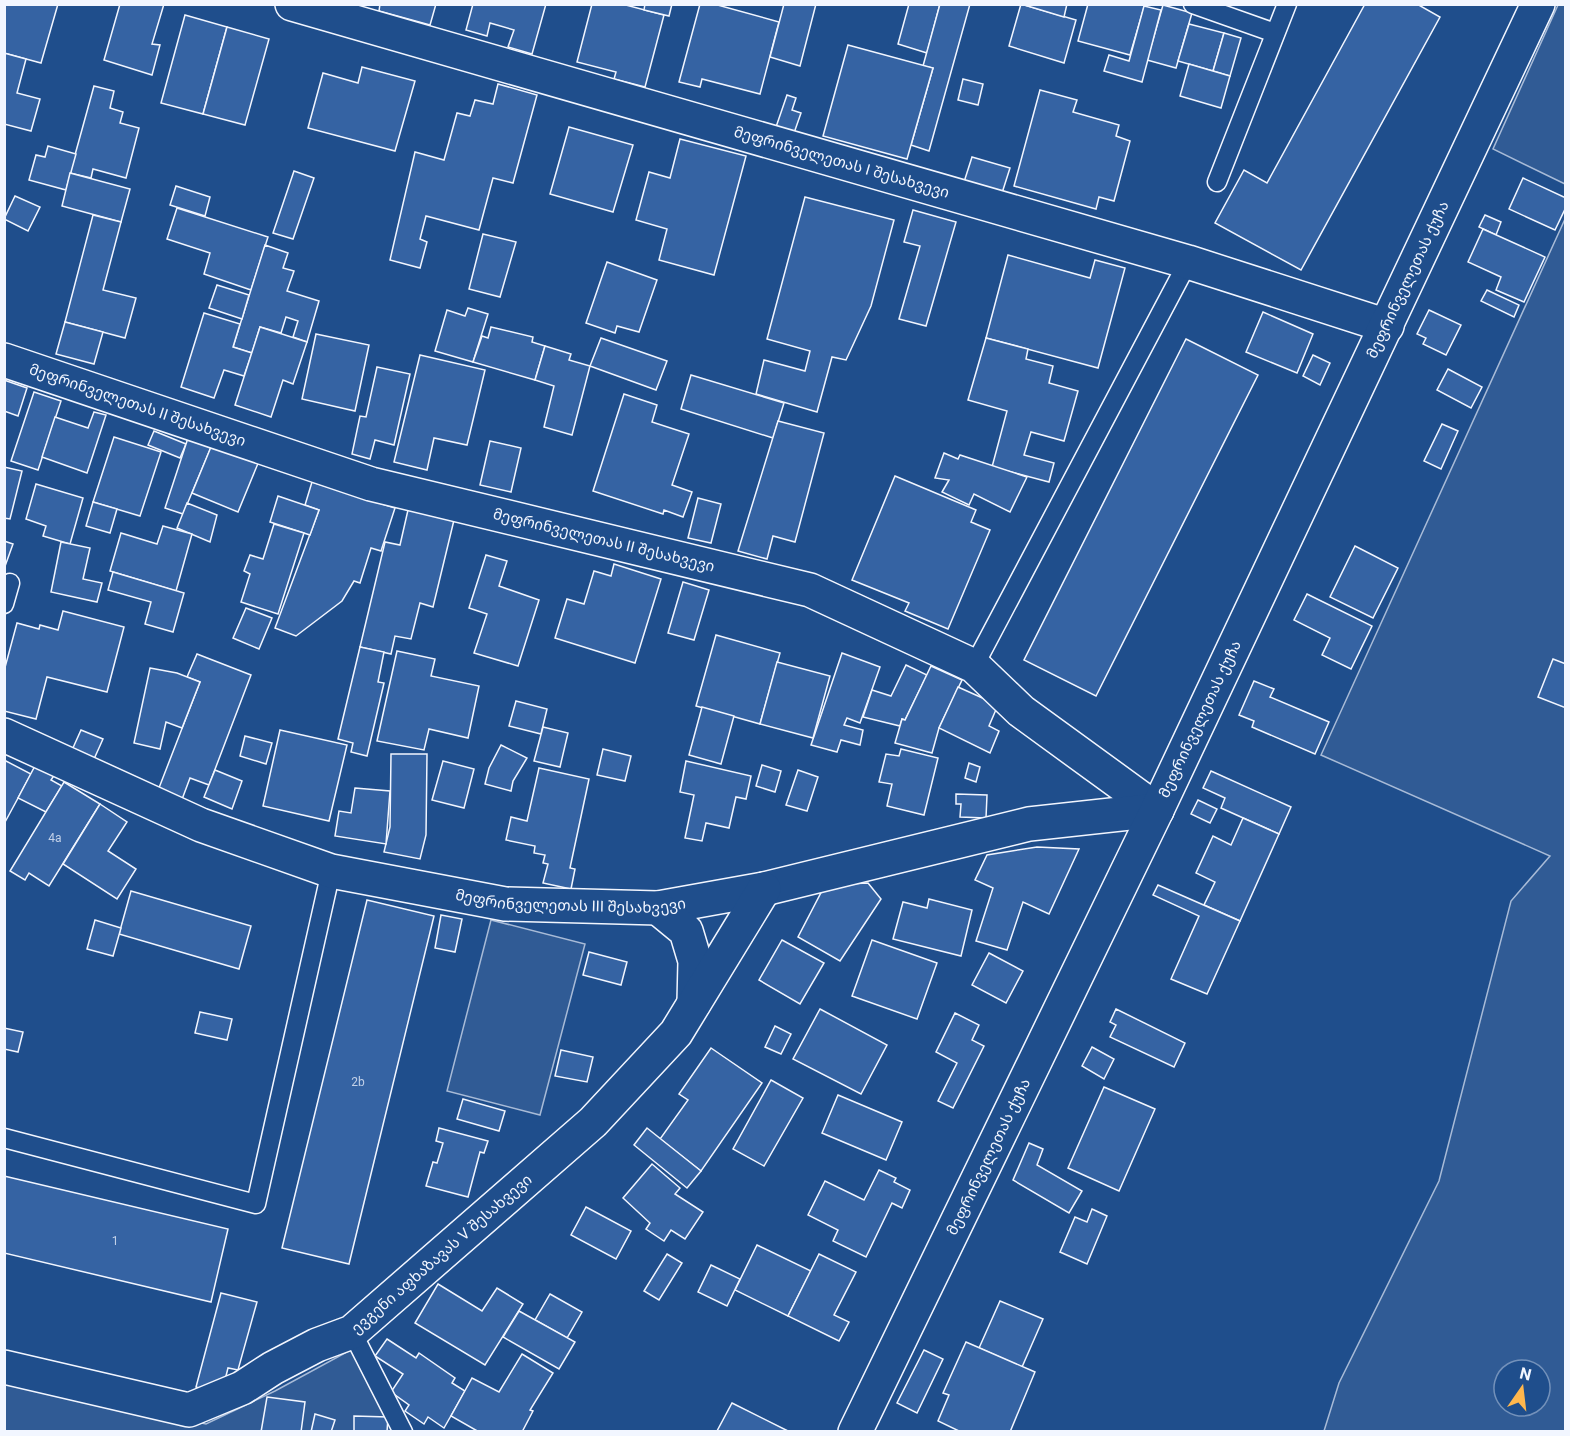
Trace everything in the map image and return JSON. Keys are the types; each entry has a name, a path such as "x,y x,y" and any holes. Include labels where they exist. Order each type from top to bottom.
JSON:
{"street":[{"name":"მეფრინველეთას I შესახვევი","path":"292,4 1188,262 1388,326"},
{"name":"მეფრინველეთას ქუჩა","path":"855,1431 1157,810 1388,326 1538,4"},
{"name":"მეფრინველეთას II შესახვევი","path":"4,360 371,484 810,590 974,666 1021,711 1157,810"},
{"name":"მეფრინველეთას III შესახვევი","path":"4,735 201,825 331,871 505,904 658,908 764,889 1029,824 1157,810"},
{"name":"ევგენი აფხაზავას V შესახვევი","path":"4,1367 189,1410 242,1389 273,1368 317,1345 352,1332 593,1122 676,1033 764,889"},
{"path":"658,908 686,931 695,961 694,1004"}],"lane":[{"path":"1193,4 1275,33"},
{"path":"1217,182 1287,4"},
{"path":"974,666 1188,262"},
{"path":"4,604 10,583"},
{"path":"4,1138 256,1204 331,871"},
{"path":"352,1332 403,1431"}],"shaded area":[{"path":"1558,5 1566,5 1565,184 1493,149"},
{"path":"1565,219 1565,1431 1324,1431 1339,1383 1439,1181 1511,901 1550,856 1321,755"},
{"path":"491,920 585,944 540,1115 447,1091"},
{"path":"367,1341 386,1390 410,1432 5,1432 5,1380 206,1424 275,1391"}],"building":[{"path":"4,4 58,4 41,63 4,53"},
{"path":"120,4 164,4 152,44 160,45 152,75 104,60"},
{"path":"380,4 436,4 430,25 379,11"},
{"path":"473,4 546,4 532,54 508,47 514,30 490,23 487,36 466,30"},
{"path":"592,4 622,4 664,15 645,87 614,79 616,72 577,62"},
{"path":"645,4 672,4 669,16 644,10"},
{"path":"700,4 714,4 779,22 760,94 702,79 700,87 679,82"},
{"path":"784,4 816,4 800,66 770,57"},
{"path":"909,4 940,4 927,53 898,44"},
{"path":"940,4 970,4 929,151 911,145 933,68 923,66"},
{"path":"1021,4 1076,20 1064,63 1009,46"},
{"path":"1021,4 1067,4 1064,17"},
{"path":"1088,4 1145,4 1130,55 1078,41"},
{"path":"1365,4 1417,4 1440,17 1301,270 1215,223 1244,170 1267,183"},
{"path":"1163,5 1192,13 1176,68 1147,60"},
{"path":"1144,6 1161,10 1142,82 1104,71 1109,55 1129,61"},
{"path":"185,15 227,27 203,114 161,103"},
{"path":"1189,24 1224,33 1213,71 1178,61"},
{"path":"227,27 269,39 245,125 203,114"},
{"path":"1224,33 1241,38 1230,76 1213,71"},
{"path":"848,45 933,68 907,159 823,136"},
{"path":"4,53 26,59 17,93 40,99 31,131 4,124"},
{"path":"1189,64 1230,76 1221,108 1180,96"},
{"path":"362,67 415,81 395,151 308,128 323,73 358,83"},
{"path":"963,79 983,84 978,105 958,100"},
{"path":"498,84 537,95 513,183 493,178 479,230 426,216 420,239 427,242 420,268 390,260 415,152 444,160 457,113 470,116 475,100 493,104"},
{"path":"94,86 114,91 110,108 123,112 120,123 139,128 126,178 93,169 91,178 70,173"},
{"path":"1040,90 1077,100 1073,112 1119,125 1116,136 1130,141 1114,201 1099,197 1096,209 1014,186"},
{"path":"787,95 796,98 792,110 801,113 794,133 776,127"},
{"path":"569,127 633,145 613,212 550,194"},
{"path":"680,139 746,156 714,275 659,260 667,229 636,220 649,172 670,178"},
{"path":"48,146 76,154 66,190 29,180 36,155 45,157"},
{"path":"972,157 1010,168 1002,193 964,182"},
{"path":"294,171 314,178 293,239 273,233"},
{"path":"70,173 130,189 121,222 62,206"},
{"path":"1523,178 1566,198 1566,207 1555,230 1509,209"},
{"path":"176,186 210,197 205,216 170,205"},
{"path":"15,196 40,207 28,231 4,219"},
{"path":"805,197 894,220 871,306 846,360 832,357 817,412 756,394 764,360 805,371 810,351 767,339"},
{"path":"177,208 268,237 251,290 204,274 210,253 167,239"},
{"path":"913,210 956,222 926,326 899,319 920,246 904,242"},
{"path":"93,215 121,222 103,290 136,298 125,338 65,322"},
{"path":"1485,215 1501,222 1496,235 1479,227"},
{"path":"1483,229 1545,257 1524,302 1496,290 1501,277 1468,262"},
{"path":"483,234 516,242 500,297 469,289"},
{"path":"265,245 288,253 283,268 294,271 287,291 319,301 307,342 293,337 298,321 286,317 281,333 260,327 252,353 233,347"},
{"path":"1008,255 1090,278 1095,260 1125,268 1098,368 986,338"},
{"path":"607,262 657,280 639,332 617,326 615,333 586,323"},
{"path":"217,285 249,295 242,319 209,308"},
{"path":"1487,290 1519,305 1514,317 1481,301"},
{"path":"468,308 488,314 473,362 435,351 447,310 465,316"},
{"path":"1429,310 1461,325 1446,355 1423,344 1426,338 1417,334"},
{"path":"1263,312 1313,334 1297,373 1246,352"},
{"path":"204,313 240,324 233,347 252,353 244,376 224,370 214,398 181,387"},
{"path":"65,322 103,332 94,364 56,354"},
{"path":"260,327 307,342 293,384 283,380 271,417 235,405"},
{"path":"491,327 533,337 532,342 545,346 535,380 473,362 482,336 488,338"},
{"path":"316,334 369,345 355,411 302,399"},
{"path":"601,338 667,361 656,390 590,366"},
{"path":"986,338 1028,349 1026,359 1053,366 1049,383 1078,391 1064,441 1031,432 1024,455 1054,463 1049,482 992,467 1007,411 968,400"},
{"path":"1186,339 1258,375 1096,696 1024,660"},
{"path":"545,346 571,354 569,360 590,366 572,435 544,427 554,386 535,380"},
{"path":"420,355 485,370 467,445 434,438 427,470 394,462"},
{"path":"1313,355 1330,363 1320,385 1303,376"},
{"path":"377,367 410,374 394,445 375,440 370,459 352,454 360,416 366,417"},
{"path":"1448,369 1482,387 1471,408 1437,390"},
{"path":"691,375 784,403 773,438 681,409"},
{"path":"4,380 27,388 18,416 4,411"},
{"path":"34,392 61,401 38,470 11,461"},
{"path":"624,394 657,405 652,422 689,434 672,485 692,492 683,517 664,510 663,514 593,491"},
{"path":"94,412 106,415 87,473 42,457 55,417 88,428"},
{"path":"778,421 824,433 795,542 773,536 767,559 738,551"},
{"path":"1442,424 1458,431 1441,469 1424,461"},
{"path":"154,431 186,444 180,458 148,445"},
{"path":"114,437 161,452 140,516 93,502"},
{"path":"188,438 212,445 183,514 165,508"},
{"path":"490,441 521,448 511,492 480,485"},
{"path":"213,442 259,461 238,512 192,493"},
{"path":"944,453 958,459 960,455 1027,477 1010,512 974,494 969,505 942,492 949,480 935,478"},
{"path":"4,467 22,471 10,519 4,518"},
{"path":"895,476 976,510 971,522 990,530 948,629 905,611 909,603 852,580"},
{"path":"312,482 395,508 381,551 371,548 360,583 354,581 342,601 296,636 275,628 319,510 305,505"},
{"path":"36,484 83,498 70,544 43,536 46,526 26,519"},
{"path":"278,496 319,510 310,535 270,522"},
{"path":"698,498 721,504 711,543 688,538"},
{"path":"93,502 117,509 110,533 86,526"},
{"path":"187,503 217,515 210,542 177,528"},
{"path":"408,510 454,520 433,607 420,603 411,639 395,636 391,654 360,647 385,542 400,545"},
{"path":"274,524 304,533 278,614 241,602 250,574 244,571 250,555 263,559"},
{"path":"163,526 192,534 176,591 110,571 121,533 157,544"},
{"path":"4,541 13,544 4,569"},
{"path":"61,542 90,548 83,579 102,583 97,602 51,592"},
{"path":"1355,546 1398,568 1373,618 1330,597"},
{"path":"486,555 507,561 499,586 539,600 518,666 474,653 487,614 469,608"},
{"path":"614,564 661,579 635,663 555,638 567,599 584,604 594,571 611,576"},
{"path":"113,572 184,593 173,632 145,624 151,602 108,590"},
{"path":"683,582 709,590 694,640 668,633"},
{"path":"1307,594 1372,626 1351,669 1322,655 1330,638 1294,620"},
{"path":"246,608 272,618 259,649 233,638"},
{"path":"63,611 124,627 107,692 47,677 36,719 4,711 4,671 17,623 39,629 40,625 58,630"},
{"path":"716,635 780,653 760,724 696,706"},
{"path":"360,647 384,652 378,682 384,683 367,756 351,752 353,743 338,739"},
{"path":"397,651 435,659 431,676 479,686 468,738 429,729 424,750 377,741"},
{"path":"842,653 880,667 860,723 847,718 844,725 863,730 860,745 841,740 837,752 811,745"},
{"path":"197,654 251,675 209,785 190,778 181,802 157,793 200,682 187,677"},
{"path":"1553,659 1566,664 1566,708 1538,697"},
{"path":"777,662 830,676 813,738 760,724"},
{"path":"906,665 927,675 905,720 902,719 900,726 863,717 872,690 891,696"},
{"path":"931,666 962,680 939,728 932,753 895,743 902,719 905,720"},
{"path":"150,668 177,673 200,682 182,728 166,722 160,749 134,743"},
{"path":"1254,681 1274,689 1270,697 1329,722 1315,754 1252,727 1254,721 1239,715"},
{"path":"958,687 998,705 989,726 999,731 990,753 939,728"},
{"path":"516,701 547,709 541,734 509,726"},
{"path":"702,707 734,716 721,764 689,755"},
{"path":"543,727 568,733 560,767 534,761"},
{"path":"81,730 103,739 94,759 72,750"},
{"path":"280,730 347,745 329,821 263,806"},
{"path":"245,736 272,743 266,764 240,756"},
{"path":"501,745 527,758 513,781 511,791 485,784 489,768"},
{"path":"603,749 631,756 625,781 597,775"},
{"path":"901,749 938,758 924,815 887,806 892,784 879,782 886,754 899,756"},
{"path":"391,754 427,754 426,835 420,859 384,852 390,827"},
{"path":"4,760 31,774 4,824"},
{"path":"443,761 474,769 464,808 432,800"},
{"path":"686,761 751,776 746,799 736,797 729,828 706,823 702,841 685,838 694,795 680,792"},
{"path":"969,763 980,767 976,782 965,778"},
{"path":"36,764 55,774 51,780 62,786 46,812 18,798"},
{"path":"762,765 781,771 775,792 756,786"},
{"path":"539,768 589,779 570,868 575,869 571,889 543,883 548,864 543,863 545,855 534,853 535,846 506,840 511,817 527,821"},
{"path":"215,770 242,781 232,809 204,797"},
{"path":"798,770 818,777 807,811 786,805"},
{"path":"1211,771 1291,807 1279,834 1221,808 1225,798 1203,788"},
{"path":"64,782 100,804 49,886 29,873 25,880 10,871"},
{"path":"355,788 390,791 386,844 335,836 339,811 351,813"},
{"path":"956,794 987,795 986,818 960,817 961,804 956,804"},
{"path":"1198,800 1217,809 1210,823 1191,814"},
{"path":"100,804 127,822 108,851 136,869 117,899 63,864"},
{"path":"1243,818 1279,834 1240,921 1204,905 1215,882 1196,873 1213,836 1231,845"},
{"path":"1037,847 1079,849 1049,914 1023,902 1007,950 976,941 993,888 975,880 987,855"},
{"path":"868,883 881,899 840,961 798,937 825,885"},
{"path":"1158,885 1240,921 1207,994 1171,979 1199,916 1153,895"},
{"path":"131,891 251,926 239,969 119,934"},
{"path":"929,899 972,910 961,956 893,939 903,902 927,908"},
{"path":"367,900 434,916 349,1264 282,1248"},
{"path":"441,915 462,919 455,952 435,948"},
{"path":"95,920 121,928 113,956 87,949"},
{"path":"782,940 824,963 800,1004 759,980"},
{"path":"872,940 937,963 917,1019 852,996"},
{"path":"589,952 627,962 621,985 583,975"},
{"path":"989,953 1023,971 1006,1003 972,985"},
{"path":"820,1009 887,1045 861,1094 793,1059"},
{"path":"1116,1009 1185,1043 1174,1067 1110,1037 1116,1025 1110,1022"},
{"path":"200,1012 232,1019 227,1040 195,1033"},
{"path":"955,1013 979,1025 972,1040 984,1046 953,1108 938,1101 957,1063 936,1052"},
{"path":"775,1026 791,1034 781,1054 765,1047"},
{"path":"4,1028 23,1032 18,1052 4,1049"},
{"path":"1092,1047 1114,1059 1104,1079 1082,1066"},
{"path":"711,1048 762,1083 701,1171 660,1139 688,1100 679,1094"},
{"path":"561,1050 593,1057 587,1082 555,1076"},
{"path":"771,1080 803,1098 764,1166 733,1149"},
{"path":"1104,1087 1155,1109 1119,1191 1068,1168"},
{"path":"838,1095 902,1122 886,1160 822,1133"},
{"path":"463,1099 505,1111 499,1131 457,1119"},
{"path":"439,1128 488,1141 484,1153 480,1152 468,1197 426,1186 433,1162 437,1163 443,1143 436,1141"},
{"path":"647,1128 701,1171 687,1188 634,1145"},
{"path":"1029,1143 1043,1149 1037,1165 1082,1191 1069,1213 1013,1180"},
{"path":"652,1164 680,1188 675,1194 703,1212 685,1239 671,1230 664,1241 646,1229 650,1223 623,1198"},
{"path":"879,1170 896,1178 894,1182 910,1190 902,1208 892,1203 866,1257 833,1241 838,1230 808,1215 825,1181 864,1200"},
{"path":"4,1176 228,1229 211,1302 4,1253"},
{"path":"586,1207 631,1231 616,1259 571,1235"},
{"path":"1092,1209 1107,1216 1087,1264 1060,1252 1075,1217 1087,1222"},
{"path":"757,1245 811,1271 788,1316 735,1290"},
{"path":"667,1254 682,1263 659,1300 644,1291"},
{"path":"819,1254 856,1272 834,1315 849,1322 839,1341 788,1316"},
{"path":"711,1265 740,1279 727,1306 698,1292"},
{"path":"438,1284 482,1311 497,1288 523,1304 485,1365 415,1323"},
{"path":"221,1293 257,1302 238,1370 228,1368 223,1388 207,1391 196,1387"},
{"path":"550,1294 582,1312 567,1338 535,1320"},
{"path":"1000,1301 1043,1319 1022,1367 979,1348"},
{"path":"519,1311 575,1342 559,1369 503,1337"},
{"path":"387,1339 416,1358 419,1353 455,1378 452,1383 465,1391 444,1428 428,1417 424,1424 405,1411 409,1405 391,1392 403,1374 375,1356"},
{"path":"966,1342 1035,1372 1010,1432 961,1432 938,1421 949,1395 943,1393"},
{"path":"924,1350 943,1359 917,1413 897,1403"},
{"path":"522,1354 553,1373 530,1410 533,1411 522,1432 479,1432 451,1416 472,1378 499,1392"},
{"path":"267,1397 305,1402 301,1432 261,1432"},
{"path":"732,1403 790,1432 717,1431"},
{"path":"315,1414 335,1420 331,1432 311,1432"},
{"path":"354,1416 388,1417 387,1432 354,1432"}]}
